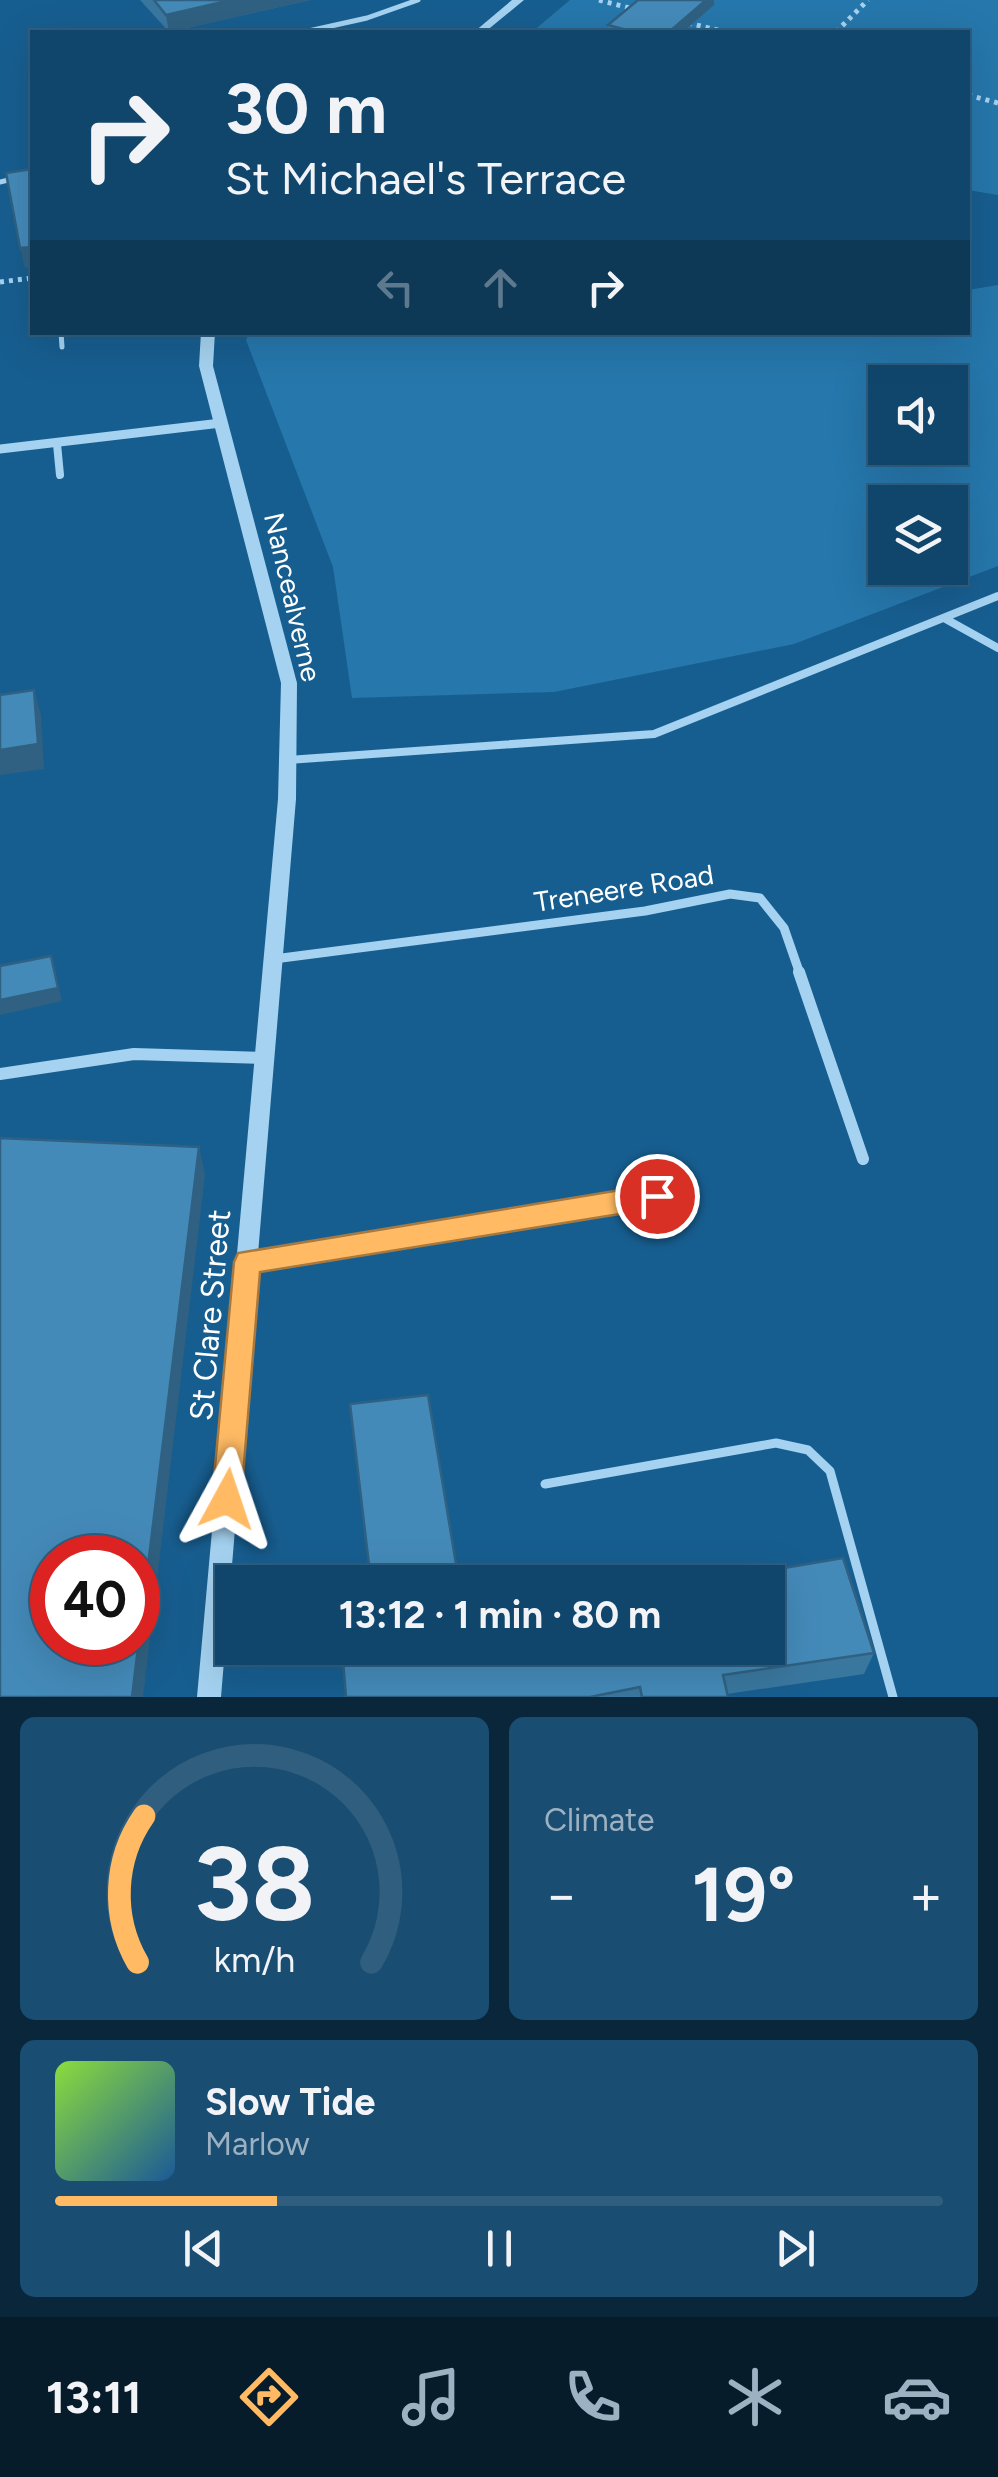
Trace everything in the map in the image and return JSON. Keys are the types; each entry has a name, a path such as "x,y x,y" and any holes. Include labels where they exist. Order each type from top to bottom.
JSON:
{"street":[{"path":"482,30 519,0"},
{"name":"Nancealverne","path":"208,335 206,366 289,684 288,760 264,1058"},
{"path":"0,448 221,423"},
{"name":"Treneere Road","path":"274,958 646,911 730,894 760,898 784,928 863,1159"},
{"path":"0,1074 134,1054 264,1058"},
{"name":"St Clare Street","path":"210,1697 264,1058"},
{"path":"248,1262 657,1196"}],"lane":[{"path":"313,30 367,18 418,0"},
{"path":"0,182 30,174"},
{"path":"61,335 62,346"},
{"path":"57,444 60,475"},
{"path":"288,760 654,734 998,596"},
{"path":"944,618 998,648"},
{"path":"545,1484 776,1443 808,1450 822,1459 834,1482 893,1697"}],"path":[{"path":"600,0 654,14"},
{"path":"838,30 868,0"},
{"path":"672,18 718,30"},
{"path":"970,96 998,103"},
{"path":"0,282 30,278"}],"shaded area":[{"path":"570,0 998,0 998,195 970,190 970,30 534,30"},
{"path":"998,285 998,566 968,577 968,485 868,485 868,585 948,585 794,644 554,692 352,698 333,567 246,340 248,335 970,335 970,290"}],"building":[{"path":"154,0 231,0 166,15"},
{"path":"638,0 706,0 671,30 627,30 608,25"},
{"path":"30,169 30,247 20,248 6,173"},
{"path":"34,690 38,744 0,750 0,695"},
{"path":"51,956 58,988 0,1000 0,966"},
{"path":"0,1138 199,1147 152,1535 30,1535 30,1665 136,1665 132,1697 0,1697"},
{"path":"428,1395 456,1565 369,1565 350,1404"},
{"path":"843,1558 874,1653 723,1675 728,1697 642,1697 640,1687 590,1697 346,1697 343,1665 785,1665 785,1568"}],"route":[{"path":"227,1499 248,1262 657,1196"}]}
